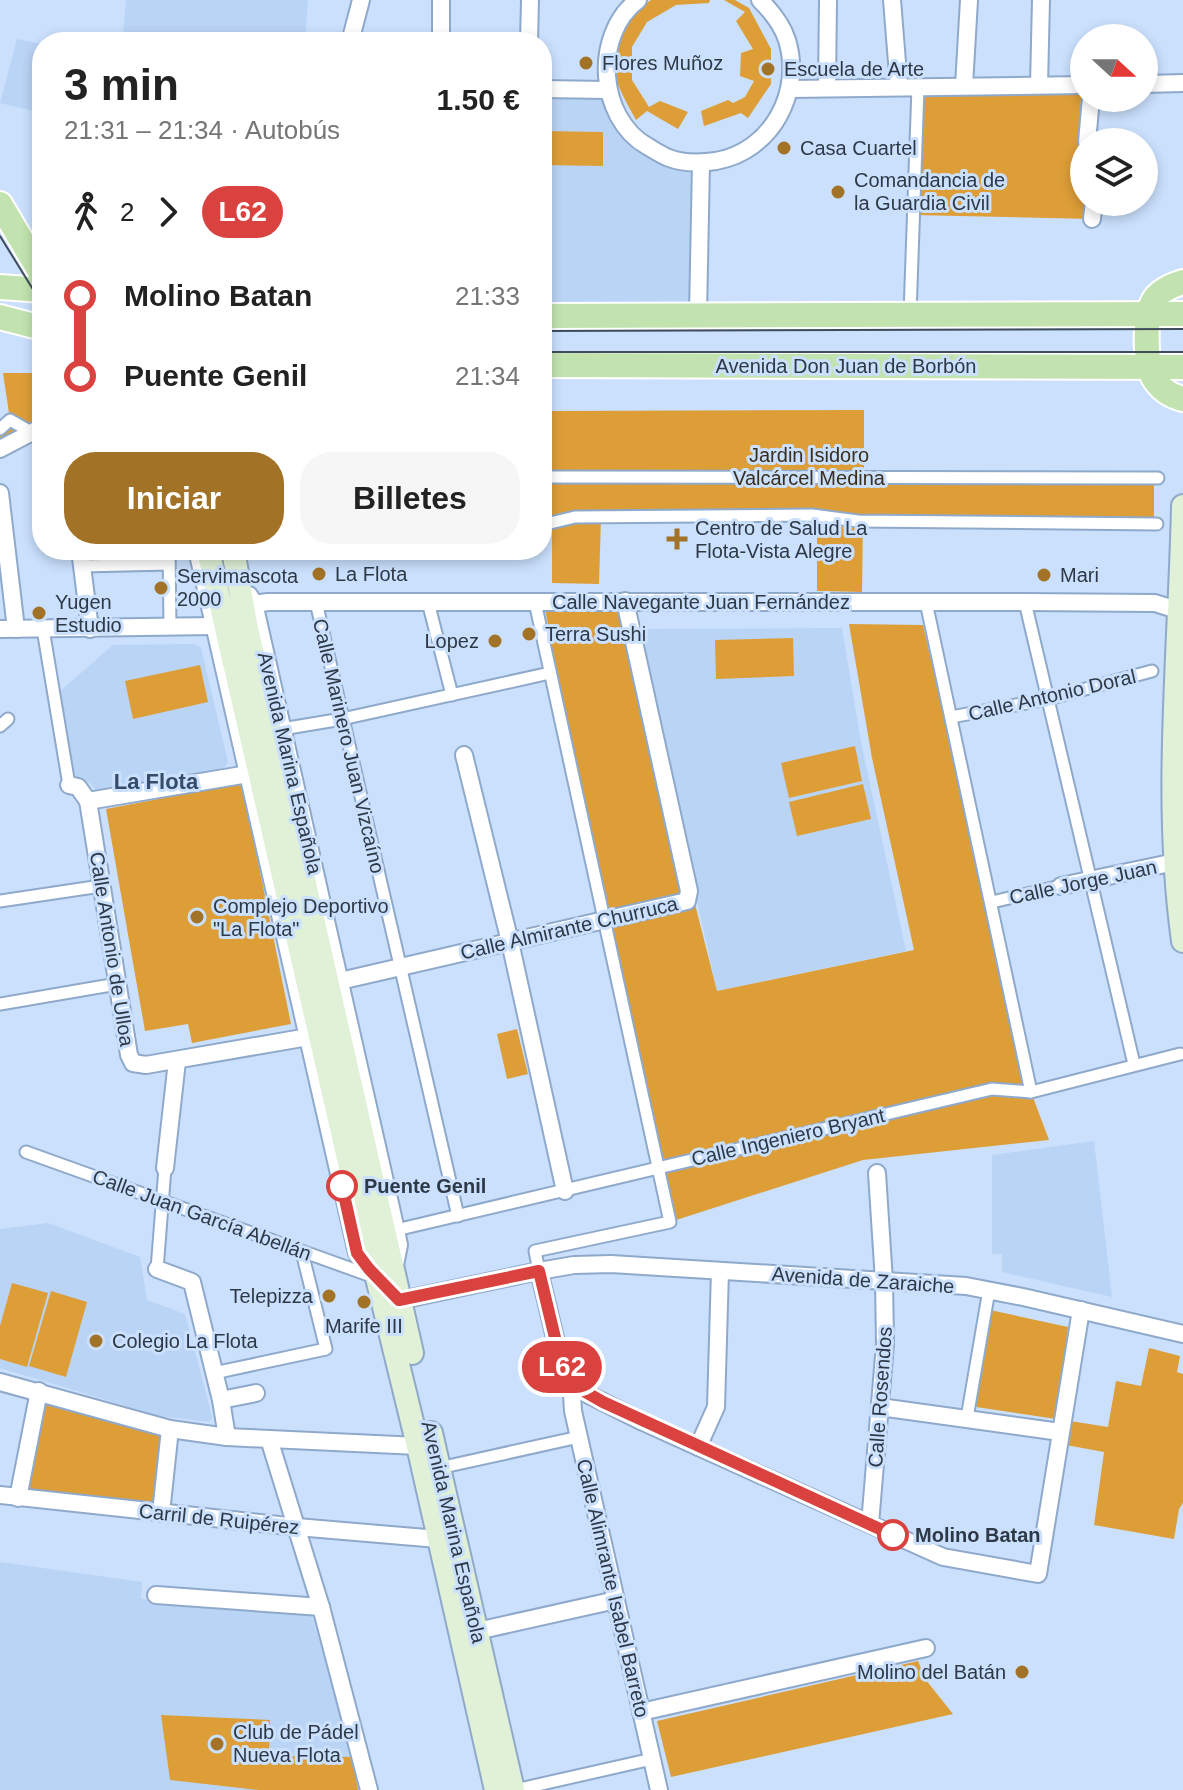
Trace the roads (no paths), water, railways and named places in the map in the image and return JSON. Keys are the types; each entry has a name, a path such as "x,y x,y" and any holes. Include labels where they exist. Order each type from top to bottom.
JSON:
{"main road":[{"path":"0,204 32,258"},
{"path":"1181,402 1159,385 1150,367 1148,314 1157,296 1182,279"},
{"path":"0,287 32,289"},
{"path":"552,316 1183,314"},
{"path":"0,317 32,325"},
{"name":"Avenida Don Juan de Borbón","path":"552,365 1183,367"},
{"path":"1183,506 1182,614 1174,781 1175,862 1183,941"},
{"name":"Avenida Marina Española","path":"212,560 234,611 247,629 300,863 386,1277"},
{"name":"Avenida Marina Española","path":"235,560 240,582 234,611 255,778 353,1180 386,1277"},
{"path":"386,1277 426,1445"},
{"name":"Avenida Marina Española","path":"426,1445 439,1468 514,1790"},
{"name":"Avenida Marina Española","path":"426,1445 438,1539 496,1790"}],"street":[{"path":"353,32 361,0"},
{"path":"441,0 441,32"},
{"path":"529,32 530,0"},
{"path":"632,2 614,30 606,60 608,90 622,123 640,142 668,158 701,163 726,159 749,149 768,133 782,112 790,89 792,63 787,38 775,15 760,0"},
{"path":"827,88 828,0"},
{"path":"892,0 899,87"},
{"path":"964,86 969,0"},
{"path":"1039,85 1041,0"},
{"path":"1158,84 1183,83"},
{"path":"790,89 1070,85"},
{"path":"910,315 918,87"},
{"path":"552,89 608,90"},
{"path":"698,315 701,163"},
{"path":"0,429 10,420 32,428"},
{"path":"0,449 32,433"},
{"path":"552,477 1158,478"},
{"path":"0,493 8,629"},
{"path":"552,523 575,517 812,515 858,521 1157,524"},
{"path":"81,560 90,629"},
{"path":"110,560 169,564"},
{"path":"169,560 170,627"},
{"name":"Avenida Marina Española","path":"203,560 234,611 282,729 399,1245 386,1277 357,1253 308,1037 255,778"},
{"name":"Calle Almirante Churruca","path":"340,981 687,901 689,891 625,601"},
{"name":"Calle Navegante Juan Fernández","path":"8,629 170,627 234,611 316,602 1155,603 1182,614"},
{"name":"Calle Marinero Juan Vizcaíno","path":"316,602 458,1216"},
{"path":"428,602 452,695"},
{"path":"535,602 670,1222 535,1251 562,1367 575,1386 698,1447 943,1557 1038,1574 1081,1310"},
{"path":"926,602 1031,1092"},
{"path":"1025,602 1134,1064"},
{"path":"43,629 69,785 78,787 88,801 255,778"},
{"name":"Calle Antonio Doral","path":"951,717 1048,699 1152,671"},
{"path":"282,729 342,719 550,673"},
{"path":"464,755 510,942 565,1191"},
{"name":"Avenida Marina Española","path":"255,778 276,797 300,863"},
{"name":"Calle Antonio de Ulloa","path":"88,801 131,1061 146,1065 177,1061 308,1037"},
{"name":"Calle Jorge Juan","path":"992,902 1090,878 1175,862"},
{"path":"0,901 101,886"},
{"path":"0,1004 117,984"},
{"name":"Calle Ingeniero Bryant","path":"396,1230 992,1089 1031,1092 1180,1054"},
{"path":"177,1061 157,1269 192,1282 227,1437"},
{"name":"Calle Juan García Abellán","path":"26,1152 302,1252 386,1277"},
{"name":"Calle Rosendos","path":"870,1524 885,1344 877,1173"},
{"path":"348,1215 353,1180"},
{"path":"214,1373 326,1349 302,1252"},
{"name":"Avenida de Zaraiche","path":"392,1302 539,1271 590,1264 989,1290 1183,1334"},
{"path":"698,1447 716,1407 720,1271"},
{"path":"967,1418 989,1290"},
{"path":"0,1382 170,1429 227,1437 426,1445"},
{"name":"Calle Alimrante Isabel Barreto","path":"575,1386 571,1401 659,1790"},
{"path":"18,1498 39,1391"},
{"path":"221,1400 256,1393"},
{"path":"880,1407 1060,1432"},
{"path":"161,1513 170,1429"},
{"path":"439,1468 579,1437"},
{"path":"269,1439 321,1607 369,1790"},
{"name":"Carril de Ruipérez","path":"0,1495 438,1539"},
{"path":"156,1595 321,1607"},
{"path":"477,1631 616,1600"},
{"path":"641,1712 926,1648"},
{"path":"514,1790 652,1759"}],"tram line":[{"path":"0,236 32,288"},
{"path":"552,331 1183,329"},
{"path":"552,352 1183,352"}],"place":[{"name":"Flores Muñoz","path":"586,63"},
{"name":"Escuela de Arte","path":"768,69"},
{"name":"Casa Cuartel","path":"784,148"},
{"name":"Comandancia de la Guardia Civil","path":"838,192"},
{"name":"Centro de Salud La Flota-Vista Alegre","path":"677,539"},
{"name":"La Flota","path":"319,574"},
{"name":"Mari","path":"1044,575"},
{"name":"Servimascota 2000","path":"161,588"},
{"name":"Yugen Estudio","path":"39,613"},
{"name":"Terra Sushi","path":"529,634"},
{"name":"Lopez","path":"495,641"},
{"name":"Complejo Deportivo \"La Flota\"","path":"197,917"},
{"name":"Puente Genil","path":"342,1186"},
{"name":"Telepizza","path":"329,1296"},
{"name":"Marife III","path":"364,1302"},
{"name":"Colegio La Flota","path":"96,1341"},
{"name":"Molino Batan","path":"893,1535"},
{"name":"Molino del Batán","path":"1022,1672"},
{"name":"Club de Pádel Nueva Flota","path":"217,1744"}],"district":[{"name":"La Flota","path":"156,781"}],"park label":[{"name":"Jardin Isidoro Valcárcel Medina","path":"809,466"}]}
